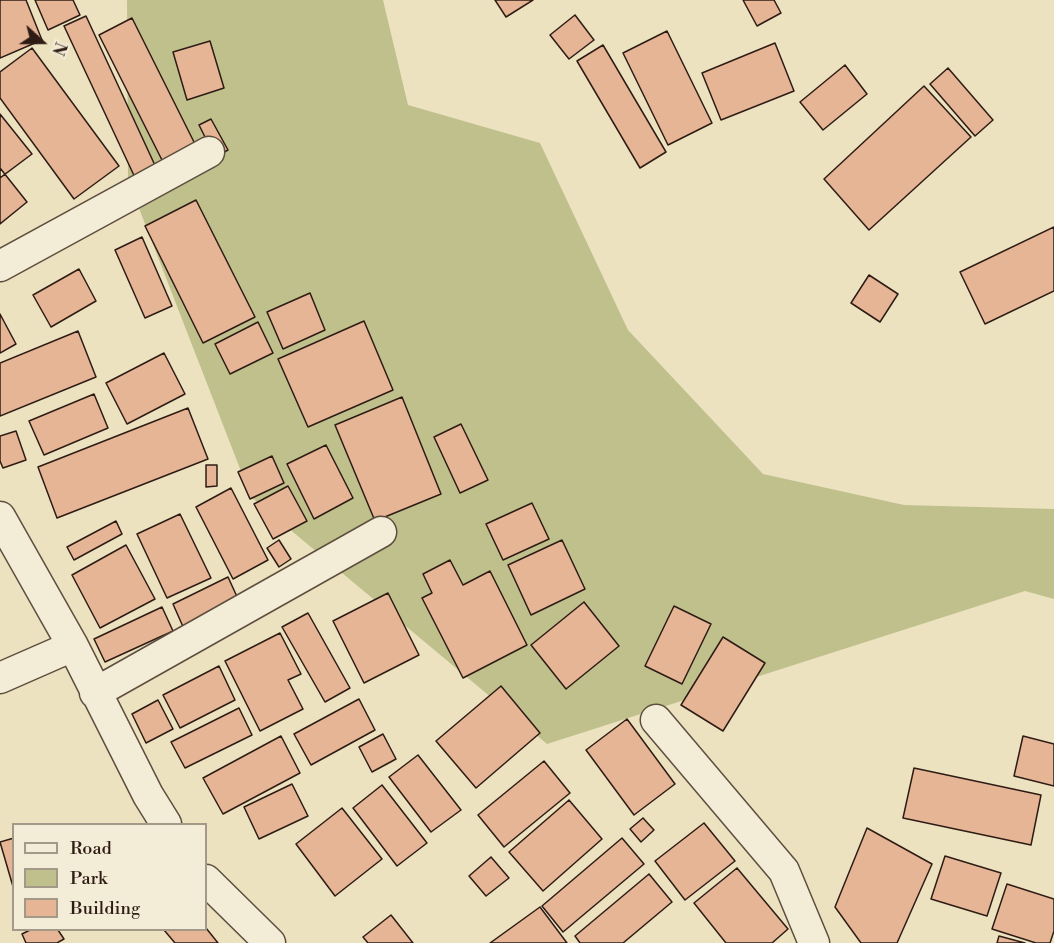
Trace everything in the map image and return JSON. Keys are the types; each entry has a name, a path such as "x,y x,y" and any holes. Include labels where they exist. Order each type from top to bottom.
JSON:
{"street":[{"path":"0,266 209,152"},
{"path":"0,518 73,646 95,693 165,823"},
{"path":"95,693 381,532"},
{"path":"0,678 73,646"},
{"path":"656,720 784,871 814,943"},
{"path":"207,881 270,943"}],"green space":[{"path":"127,0 383,0 408,105 540,143 628,330 763,474 904,505 1054,509 1054,599 1025,591 547,744 251,497 128,180"}],"building":[{"path":"0,0 26,0 42,40 0,58"},
{"path":"35,0 73,0 80,15 48,30"},
{"path":"495,0 533,0 506,17"},
{"path":"743,0 774,0 781,13 757,26"},
{"path":"575,15 594,40 569,59 550,35"},
{"path":"86,16 159,174 138,184 64,26"},
{"path":"132,18 199,152 166,168 99,35"},
{"path":"667,31 712,123 668,145 623,53"},
{"path":"210,41 224,88 187,100 173,52"},
{"path":"775,43 794,91 721,120 702,73"},
{"path":"603,45 666,152 640,168 577,61"},
{"path":"32,48 119,166 74,199 0,98 0,72"},
{"path":"845,65 867,94 823,130 800,102"},
{"path":"948,68 993,120 975,136 930,84"},
{"path":"924,86 971,137 869,230 824,179"},
{"path":"0,114 32,154 0,178"},
{"path":"211,119 228,150 215,157 199,125"},
{"path":"0,168 27,202 0,224"},
{"path":"196,200 255,317 203,343 145,226"},
{"path":"1054,227 1054,291 985,324 960,272"},
{"path":"142,237 172,306 145,318 115,250"},
{"path":"79,269 96,301 51,327 33,295"},
{"path":"869,275 898,294 880,322 851,303"},
{"path":"310,293 325,330 283,349 267,312"},
{"path":"0,314 16,344 0,353"},
{"path":"364,321 393,390 308,427 278,359"},
{"path":"258,322 273,353 230,374 215,344"},
{"path":"78,331 96,377 0,416 0,363"},
{"path":"164,353 185,394 127,424 106,383"},
{"path":"94,394 108,428 44,455 29,421"},
{"path":"402,397 441,494 375,521 335,425"},
{"path":"188,408 208,459 57,518 38,467"},
{"path":"461,424 488,480 460,493 434,437"},
{"path":"16,431 26,460 3,468 0,461 0,436"},
{"path":"326,445 353,498 314,519 287,464"},
{"path":"272,456 284,483 250,499 238,472"},
{"path":"206,465 217,465 217,486 206,487"},
{"path":"288,486 307,521 273,539 254,504"},
{"path":"231,488 268,560 233,579 196,507"},
{"path":"532,503 549,539 503,560 486,524"},
{"path":"180,514 211,578 167,598 137,534"},
{"path":"116,521 122,534 74,560 67,547"},
{"path":"279,540 291,559 279,567 267,548"},
{"path":"562,540 585,589 531,615 508,565"},
{"path":"126,545 155,599 100,628 72,575"},
{"path":"450,560 463,585 490,571 527,645 463,678 422,598 432,593 423,574"},
{"path":"228,577 239,601 184,629 173,604"},
{"path":"388,593 419,655 364,683 333,621"},
{"path":"584,602 619,646 566,689 531,645"},
{"path":"674,606 711,624 682,684 645,666"},
{"path":"162,607 173,631 105,662 94,639"},
{"path":"308,613 350,688 325,702 282,627"},
{"path":"280,633 301,674 288,680 303,709 260,731 225,661"},
{"path":"723,637 765,663 723,731 681,705"},
{"path":"219,666 235,700 180,728 163,695"},
{"path":"501,686 540,733 476,788 436,741"},
{"path":"359,699 375,730 311,765 294,734"},
{"path":"158,700 173,729 146,743 132,714"},
{"path":"239,708 252,735 185,768 171,742"},
{"path":"627,719 675,784 634,815 586,750"},
{"path":"383,734 396,759 372,772 359,747"},
{"path":"281,736 300,773 223,814 203,778"},
{"path":"1023,736 1054,744 1054,786 1014,776"},
{"path":"418,755 461,810 431,832 389,777"},
{"path":"544,761 570,793 504,847 478,815"},
{"path":"914,768 1041,795 1031,845 903,818"},
{"path":"292,784 308,816 259,839 244,807"},
{"path":"382,785 427,843 397,866 353,808"},
{"path":"569,800 602,839 543,891 509,852"},
{"path":"342,808 382,859 335,896 296,844"},
{"path":"643,818 654,830 641,842 630,829"},
{"path":"704,823 735,861 685,900 655,861"},
{"path":"867,828 932,864 897,943 861,943 835,907"},
{"path":"622,838 644,864 563,932 542,906"},
{"path":"12,839 12,883 0,842"},
{"path":"945,856 1001,873 987,916 931,899"},
{"path":"491,857 509,878 486,896 469,876"},
{"path":"737,868 788,929 772,943 726,943 694,903"},
{"path":"649,874 672,902 623,943 580,943 575,936"},
{"path":"1007,884 1054,899 1054,931 1050,943 1036,943 992,929"},
{"path":"540,907 567,943 490,943"},
{"path":"391,915 413,943 368,943 363,937"},
{"path":"207,929 218,943 175,943 165,931"},
{"path":"28,931 59,931 64,939 57,943 26,943 22,934"},
{"path":"999,936 1025,943 997,943"}]}
